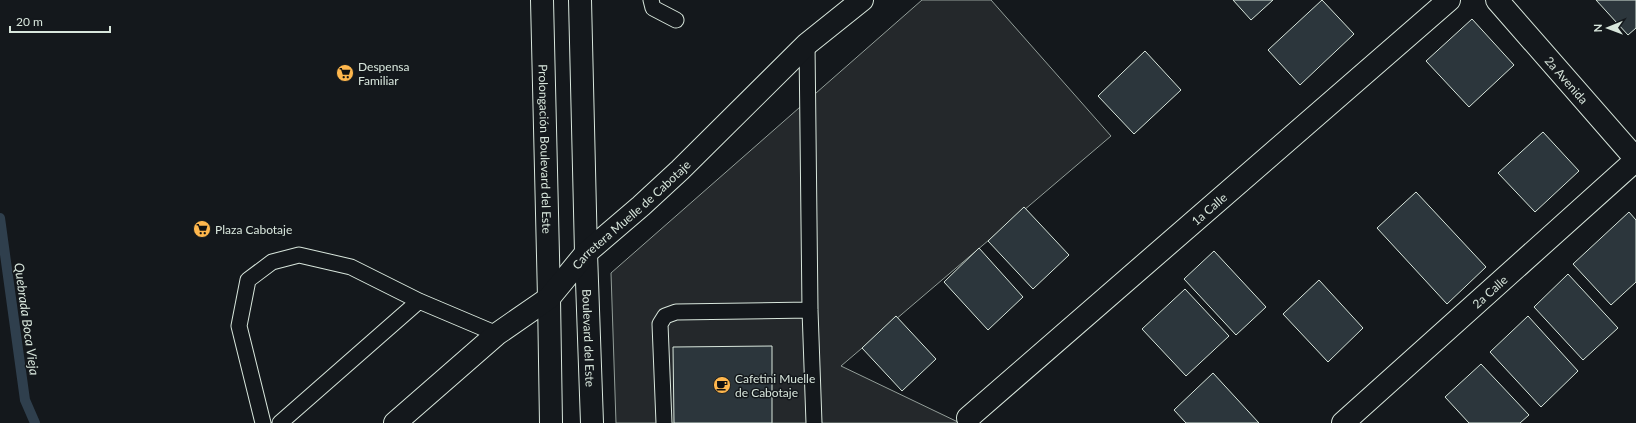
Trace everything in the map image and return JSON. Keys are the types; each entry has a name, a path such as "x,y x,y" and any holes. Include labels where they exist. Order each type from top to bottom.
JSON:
{"street":[{"name":"Prolongación Boulevard del Este","path":"542,0 549,298"},
{"path":"580,0 586,253"},
{"name":"Carretera Muelle de Cabotaje","path":"395,423 497,334 549,298 586,253 674,176 807,44 862,0"},
{"name":"1a Calle","path":"968,418 1449,0"},
{"name":"2a Avenida","path":"1497,0 1636,160"},
{"name":"2a Calle","path":"1343,423 1636,160"},
{"name":"Boulevard del Este","path":"586,253 592,423"},
{"path":"549,298 551,423"}],"lane":[{"path":"651,0 653,8 676,20"},
{"path":"807,44 810,310 814,423"},
{"path":"263,423 239,326 248,280 272,262 299,255 351,267 419,301 497,334"},
{"path":"280,423 419,301"},
{"path":"664,423 660,324 666,316 676,312 810,310"}],"shaded area":[{"path":"922,0 991,0 1111,136 841,366 960,423 616,423 611,273"}],"building":[{"path":"1233,0 1273,0 1251,20"},
{"path":"1322,0 1354,34 1300,85 1268,50"},
{"path":"1596,0 1636,0 1636,28 1628,35"},
{"path":"1472,19 1514,65 1469,107 1426,61"},
{"path":"1145,51 1181,90 1134,134 1098,96"},
{"path":"1543,132 1579,171 1535,212 1498,173"},
{"path":"1416,192 1486,267 1447,304 1377,228"},
{"path":"1024,207 1069,255 1033,289 988,241"},
{"path":"1629,212 1636,220 1636,282 1611,305 1573,264"},
{"path":"979,248 1023,297 988,330 944,282"},
{"path":"1214,251 1266,307 1236,335 1184,279"},
{"path":"1568,274 1618,328 1583,360 1534,307"},
{"path":"1319,280 1363,328 1328,362 1283,314"},
{"path":"1185,289 1229,336 1186,376 1142,329"},
{"path":"896,316 936,359 902,391 862,348"},
{"path":"1528,316 1578,371 1541,407 1490,352"},
{"name":"Cafetini Muelle de Cabotaje","path":"772,346 772,423 674,423 673,347"},
{"path":"1481,364 1529,415 1520,423 1469,423 1445,397"},
{"path":"1213,373 1259,423 1186,423 1174,410"}],"waterway":[{"name":"Quebrada Boca Vieja","path":"0,218 25,400 35,423"}],"place":[{"name":"Despensa Familiar","path":"345,73"},
{"name":"Plaza Cabotaje","path":"202,229"},
{"name":"Cafetini Muelle de Cabotaje","path":"722,385"}]}
